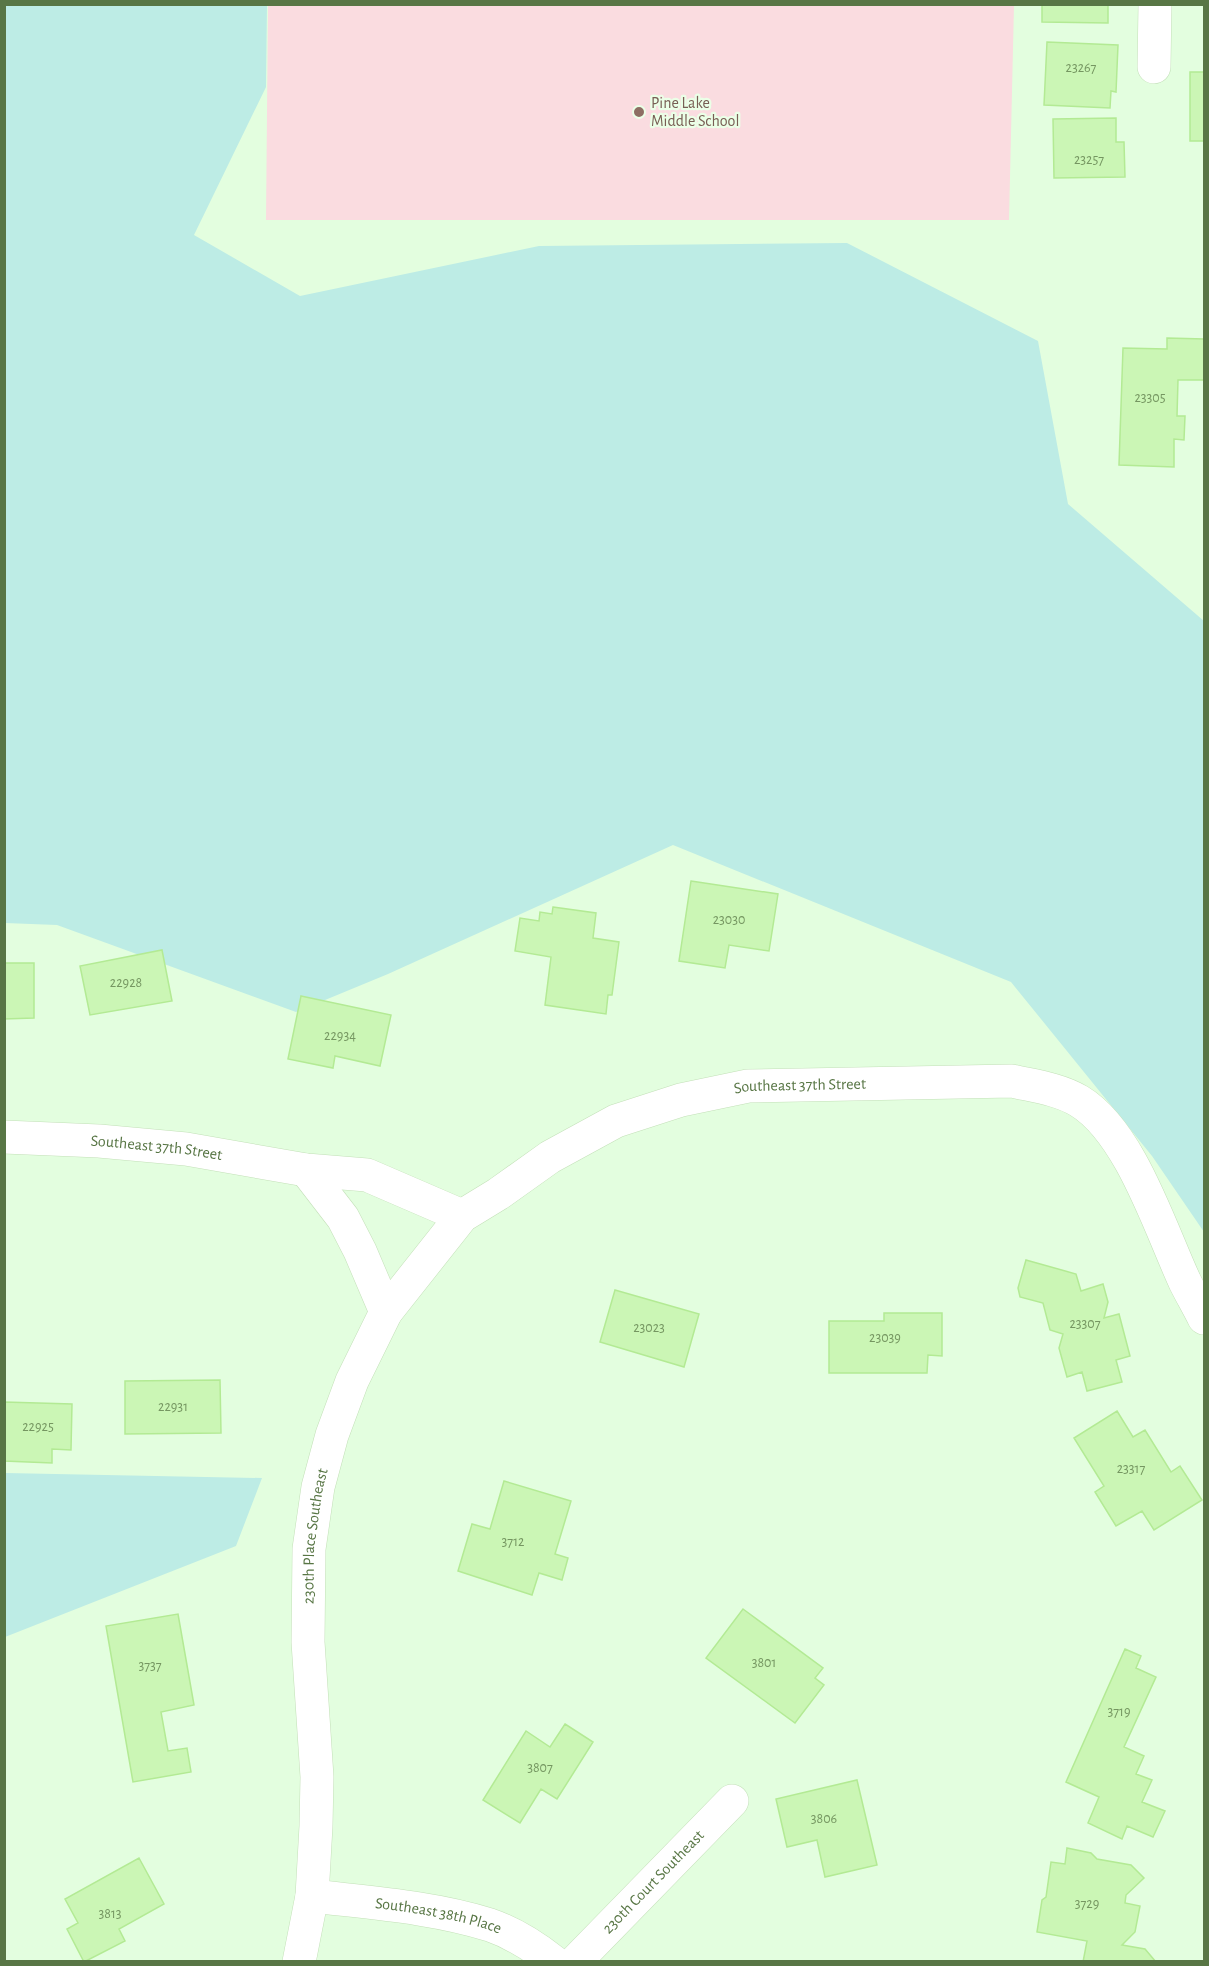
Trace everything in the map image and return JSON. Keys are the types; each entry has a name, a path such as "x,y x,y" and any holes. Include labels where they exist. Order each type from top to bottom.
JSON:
{"street":[{"path":"1154,67 1155,4"},
{"name":"Southeast 37th Street","path":"4,1137 186,1149 306,1170 367,1175 462,1216 550,1157 616,1121 681,1100 748,1086 1012,1081 1052,1090 1078,1101 1100,1118 1118,1142 1143,1186 1186,1284 1204,1318"},
{"path":"306,1170 343,1218 386,1312"},
{"name":"230th Place Southeast","path":"299,1962 312,1896 316,1826 317,1777 308,1642 309,1549 318,1487 332,1435 352,1381 386,1312 462,1216"},
{"name":"230th Court Southeast","path":"575,1962 732,1801"},
{"name":"Southeast 38th Place","path":"312,1896 441,1913 492,1925 532,1945 554,1962"}],"shaded area":[{"path":"5,5 267,5 266,87 194,235 300,296 539,246 847,243 1038,341 1068,504 1204,621 1204,1232 1152,1156 1011,982 673,845 388,974 296,1012 57,925 5,923"},
{"name":"Pine Lake Middle School","path":"268,5 1014,5 1009,220 266,220"},
{"path":"5,1473 262,1478 236,1546 5,1637"}],"building":[{"path":"1042,4 1108,4 1108,23 1042,22"},
{"path":"1047,42 1118,45 1116,92 1111,91 1110,108 1044,105"},
{"path":"1190,72 1204,72 1204,141 1190,141"},
{"path":"1116,118 1116,142 1124,142 1125,177 1054,178 1053,119"},
{"path":"1167,338 1204,339 1204,380 1178,380 1177,416 1185,416 1184,440 1174,439 1174,467 1119,465 1123,348 1167,349"},
{"path":"691,881 778,894 769,951 729,945 725,968 679,961"},
{"path":"553,907 596,913 593,938 619,942 612,995 608,995 606,1014 545,1005 551,957 515,951 520,918 539,921 540,912 552,914"},
{"path":"162,950 172,1001 90,1015 80,966"},
{"path":"4,963 34,963 34,1018 4,1019"},
{"path":"301,996 391,1015 380,1066 335,1056 333,1068 288,1059"},
{"path":"1026,1260 1076,1274 1081,1291 1103,1284 1108,1302 1104,1318 1119,1314 1130,1356 1116,1360 1122,1382 1087,1391 1082,1372 1067,1377 1059,1348 1063,1334 1050,1330 1043,1303 1020,1297 1018,1288"},
{"path":"615,1290 699,1314 684,1367 600,1342"},
{"path":"884,1313 942,1313 942,1356 928,1355 927,1373 829,1373 829,1321 884,1321"},
{"path":"220,1380 221,1433 125,1434 125,1381"},
{"path":"4,1402 72,1404 71,1450 52,1449 52,1463 4,1461"},
{"path":"1117,1411 1133,1437 1145,1430 1171,1472 1180,1466 1202,1500 1154,1530 1142,1511 1116,1526 1095,1492 1104,1486 1074,1438"},
{"path":"504,1481 571,1501 555,1554 568,1558 562,1580 539,1573 532,1595 458,1571 472,1524 490,1529"},
{"path":"743,1609 823,1668 815,1678 824,1685 795,1723 706,1658"},
{"path":"178,1614 194,1705 161,1712 168,1751 187,1748 191,1772 133,1782 106,1626"},
{"path":"1125,1649 1141,1656 1136,1668 1156,1677 1124,1747 1144,1756 1136,1774 1152,1780 1142,1802 1165,1811 1153,1837 1127,1826 1122,1839 1088,1823 1099,1797 1066,1782"},
{"path":"565,1724 593,1742 557,1799 541,1789 520,1823 483,1800 526,1731 550,1747"},
{"path":"857,1780 877,1865 825,1877 817,1840 787,1847 776,1799"},
{"path":"1067,1848 1091,1853 1097,1859 1131,1865 1144,1878 1126,1895 1125,1903 1140,1906 1135,1932 1122,1945 1145,1949 1156,1962 1083,1962 1087,1941 1037,1932 1042,1900 1046,1897 1051,1862 1065,1864"},
{"path":"139,1858 164,1904 119,1929 125,1941 84,1962 67,1929 78,1923 65,1899"}],"place":[{"name":"Pine Lake Middle School","path":"639,112"}]}
